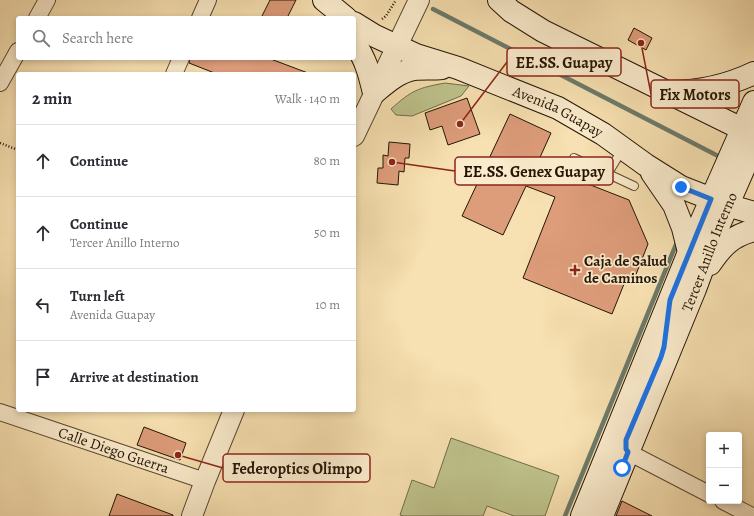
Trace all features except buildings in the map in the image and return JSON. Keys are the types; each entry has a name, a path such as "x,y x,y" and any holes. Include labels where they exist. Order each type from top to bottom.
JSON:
{"main road":[{"path":"500,0 511,11 543,32 668,92 748,140"},
{"name":"Avenida Guapay","path":"356,24 375,36 416,55 458,68 519,91 558,108 603,134 646,165 681,187 723,192 754,213"},
{"path":"356,45 369,70 374,93 395,76 414,69 458,68"},
{"path":"668,92 689,92 718,87 732,83 754,73"},
{"name":"Tercer Anillo Interno","path":"582,516 689,252 723,192 748,140 754,102"},
{"path":"646,165 674,206 683,228 689,252"},
{"name":"Tercer Anillo Interno","path":"602,516 695,289 718,226 723,192"},
{"path":"695,289 718,252 729,241 740,234 754,230"},
{"path":"628,452 626,449 626,440 664,347 670,300"},
{"path":"592,492 597,495 600,500 600,507 596,516"}],"street":[{"path":"38,16 47,0"},
{"path":"201,16 208,0"},
{"path":"356,132 419,0"},
{"path":"0,83 16,55"},
{"path":"175,72 180,60"},
{"name":"Calle Diego Guerra","path":"0,412 18,414 205,481"},
{"path":"192,516 233,412"},
{"path":"628,452 706,492"},
{"path":"729,504 752,516"}],"lane":[{"path":"608,173 623,148"},
{"path":"574,158 634,186"}],"path":[{"path":"0,143 16,149"}],"green space":[{"path":"445,83 469,86 461,96 412,116 396,115 391,109 404,98 422,88"},
{"path":"451,438 559,476 545,516 514,516 487,506 483,516 400,515 412,480 434,488"}],"waterway":[{"path":"433,9 722,158"},
{"path":"565,516 677,242"}],"place":[{"name":"Fix Motors","path":"641,43"},
{"name":"EE.SS. Guapay","path":"460,124"},
{"name":"EE.SS. Genex Guapay","path":"392,162"},
{"name":"Caja de Salud de Caminos","path":"575,270"},
{"name":"Federoptics Olimpo","path":"178,455"}],"route":[{"path":"622,468 628,452 625,445 626,440 664,347 670,300 711,199 681,187"}]}
